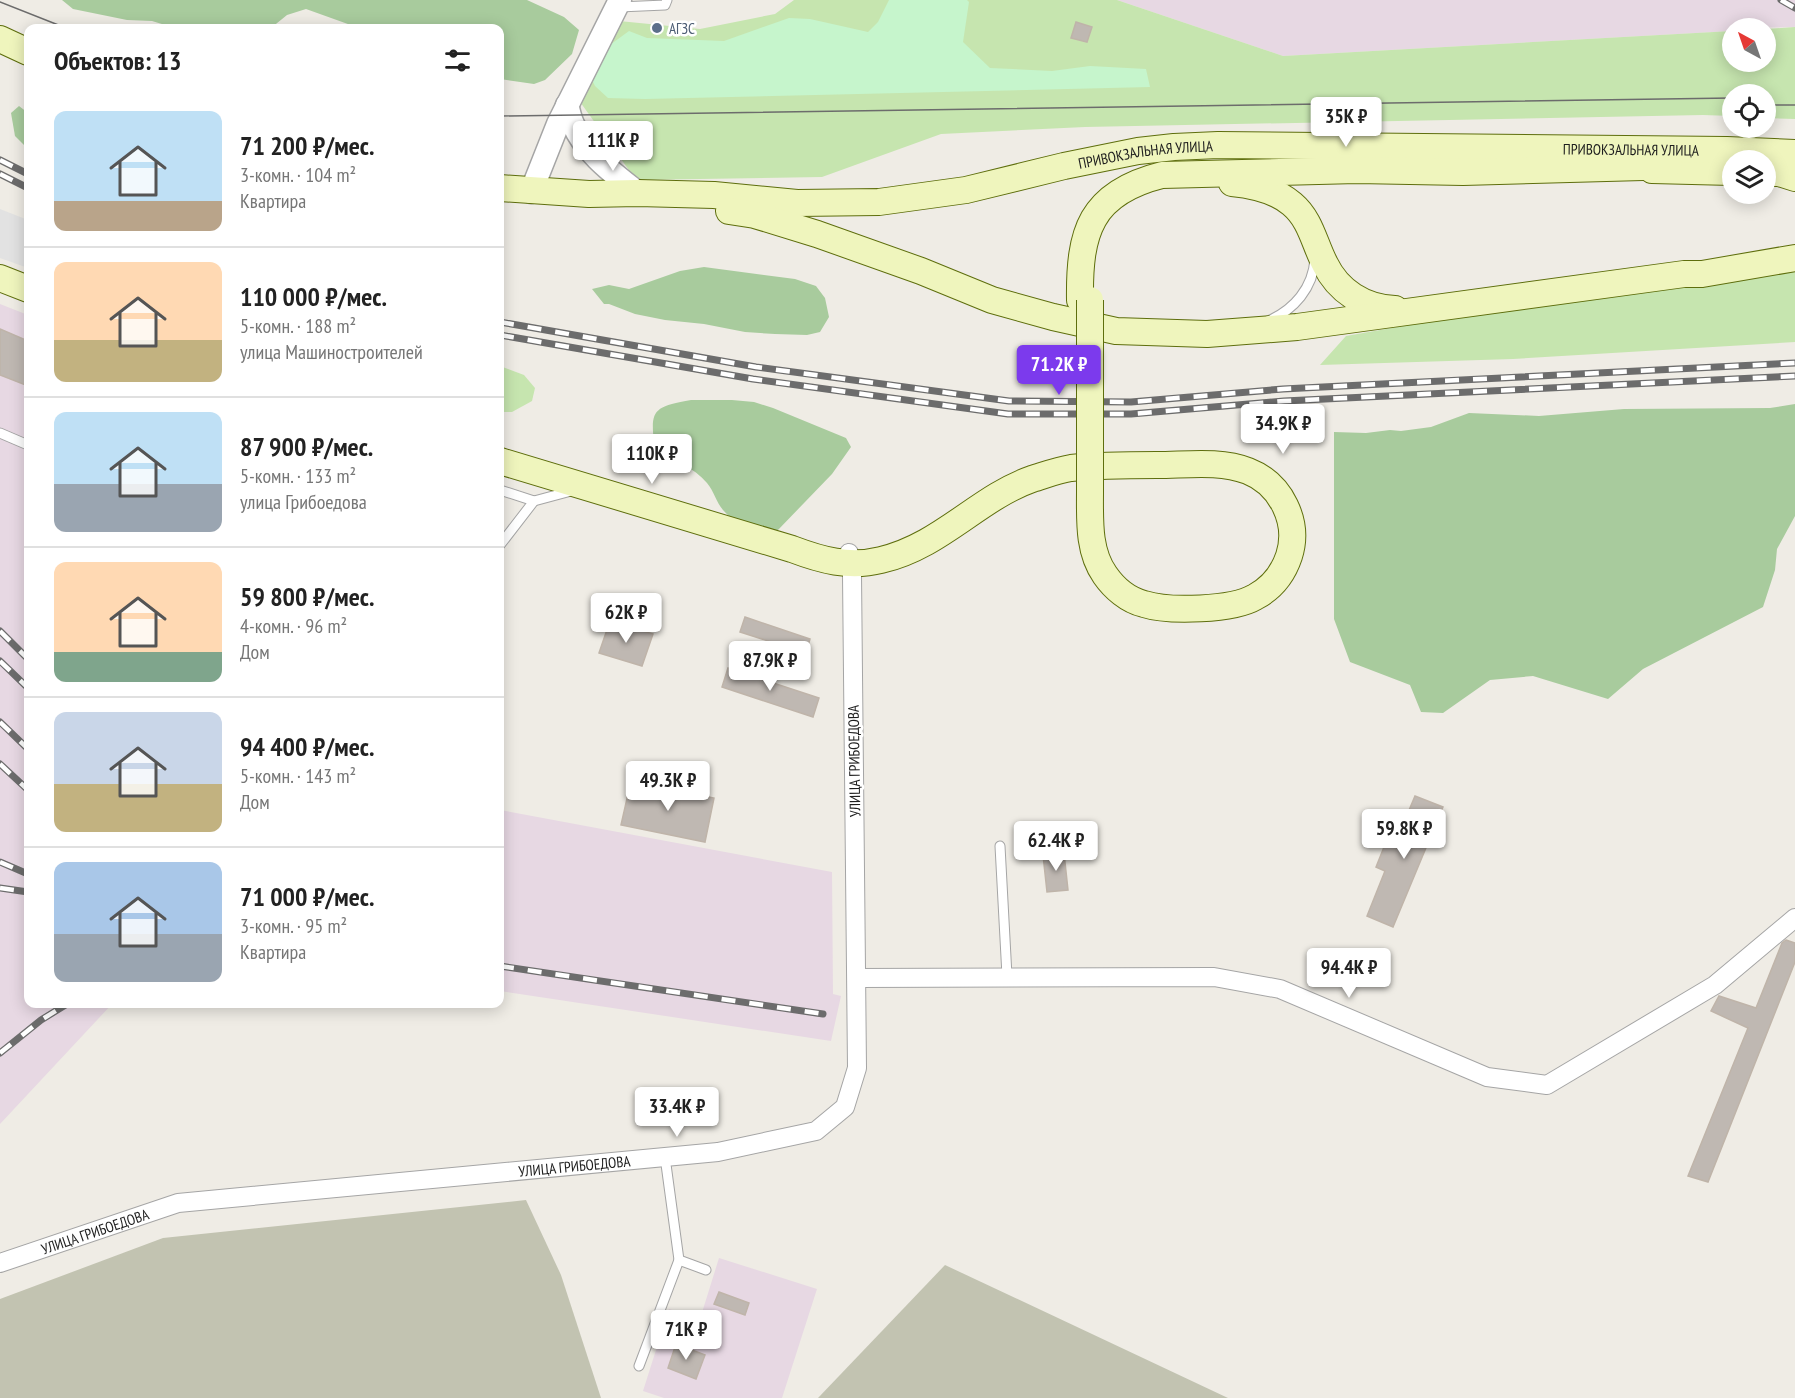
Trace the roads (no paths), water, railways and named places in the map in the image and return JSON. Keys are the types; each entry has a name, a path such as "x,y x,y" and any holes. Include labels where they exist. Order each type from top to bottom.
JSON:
{"main road":[{"path":"0,39 24,50"},
{"name":"ПРИВОКЗАЛЬНАЯ УЛИЦА","path":"504,189 589,194 714,195 797,203 879,202 966,190 1138,151 1174,147 1727,150 1795,153"},
{"path":"1085,300 1080,275 1083,249 1095,216 1116,193 1136,182 1162,175 1357,170 1463,172 1722,163"},
{"path":"1776,163 1795,163"},
{"path":"1643,167 1654,171 1722,172"},
{"path":"1776,173 1795,178"},
{"path":"504,462 792,549 850,558 898,546 918,537 1000,483 1024,471 1053,462 1105,456 1205,455 1237,458 1251,462 1273,474 1280,481 1295,503 1300,517 1302,544 1292,575 1275,596 1248,611 1232,616 1193,618 1138,613 1109,595 1089,567 1082,543 1085,491 1085,300 1092,250 1103,221 1122,200 1148,189 1184,183 1248,185 1276,194 1292,204 1306,220 1324,264 1335,281 1351,296 1370,305 1389,309 1435,309"},
{"path":"589,194 755,215 921,270 992,300 1053,317 1105,328 1161,333 1241,332 1435,309 1684,274 1784,254 1795,249"},
{"path":"1684,274 1702,274 1795,258"},
{"path":"0,278 24,287"}],"street":[{"path":"531,192 558,124 619,3"},
{"path":"567,105 573,124 602,165 638,193"},
{"name":"УЛИЦА ГРИБОЕДОВА","path":"0,1263 178,1203 718,1152 816,1131 845,1107 857,1068 850,558"},
{"path":"857,978 1214,976 1280,989 1487,1077 1547,1085 1715,985 1795,918"}],"lane":[{"path":"619,3 665,5 667,0"},
{"path":"1241,332 1272,320 1302,296 1309,285 1314,268 1316,243"},
{"path":"0,433 24,443"},
{"path":"504,491 534,501 584,488"},
{"path":"504,540 534,501"},
{"path":"1000,846 1007,976"},
{"path":"639,1366 679,1260 665,1158"},
{"path":"679,1260 706,1270"}],"tram line":[{"path":"0,2 56,24"},
{"path":"504,116 1722,98"},
{"path":"1776,105 1795,105"}],"railway":[{"path":"1781,0 1795,8"},
{"path":"0,160 24,172"},
{"path":"0,174 24,186"},
{"path":"504,323 756,367 1009,401 1131,402 1283,389 1795,363"},
{"path":"504,336 753,379 1008,414 1131,414 1284,401 1795,376"},
{"path":"0,631 24,655"},
{"path":"0,661 24,684"},
{"path":"0,722 24,745"},
{"path":"0,764 24,786"},
{"path":"0,862 24,872"},
{"path":"0,888 24,891"},
{"path":"504,967 823,1014"},
{"path":"0,1053 41,1020 60,1008"}],"place":[{"name":"АГЗС","path":"657,28"}]}
